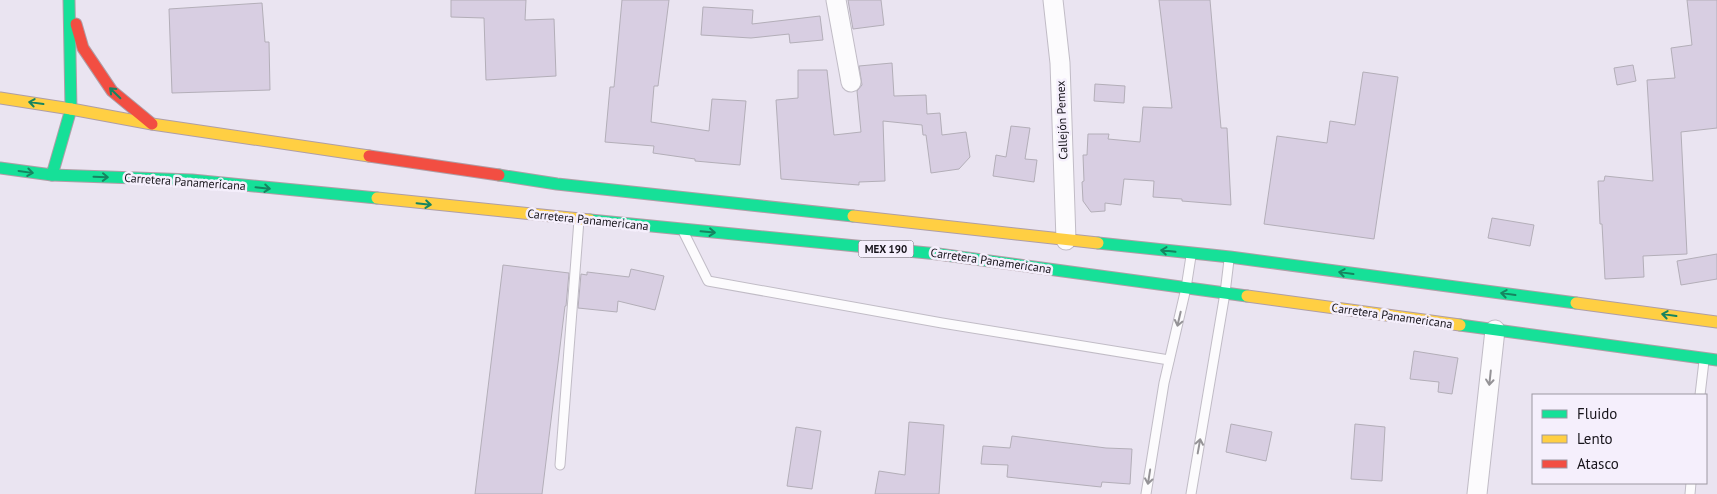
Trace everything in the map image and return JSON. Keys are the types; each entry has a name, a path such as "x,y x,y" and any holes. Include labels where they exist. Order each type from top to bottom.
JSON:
{"main road":[{"path":"52,176 71,109 70,0"},
{"path":"70,0 83,48 112,91 152,124"},
{"name":"MEX 190","path":"0,98 152,124 557,184 1230,258 1717,322"},
{"name":"MEX 190","path":"0,168 52,176"},
{"name":"Carretera Panamericana","path":"52,176 192,180 938,254 1717,360"}],"street":[{"path":"836,0 851,82"},
{"name":"Callejón Pemex","path":"1054,0 1060,63 1066,240"},
{"path":"1477,494 1495,330"}],"lane":[{"path":"560,464 579,219"},
{"path":"682,229 708,282 1169,360"},
{"path":"1146,494 1169,360 1192,254"},
{"path":"1191,494 1230,258"},
{"path":"1700,394 1704,358"}],"building":[{"path":"451,0 526,0 525,20 554,19 556,76 486,80 484,18 451,17"},
{"path":"622,0 669,0 658,86 654,86 651,122 709,131 712,99 746,101 740,165 695,161 695,159 653,153 654,146 605,142 610,87 614,87"},
{"path":"848,0 881,0 884,25 853,29"},
{"path":"1159,0 1210,0 1221,128 1227,128 1231,205 1153,197 1154,181 1124,179 1121,205 1105,203 1105,211 1091,212 1083,201 1082,182 1084,181 1083,155 1087,155 1088,134 1109,134 1108,139 1140,142 1143,107 1172,108"},
{"path":"1687,0 1717,0 1717,128 1681,132 1687,254 1643,256 1644,277 1605,279 1598,181 1604,181 1605,176 1653,181 1647,80 1675,78 1671,48 1692,45"},
{"path":"262,3 265,42 269,42 270,90 172,93 169,9"},
{"path":"703,7 753,10 752,24 820,16 823,40 790,43 789,34 751,38 701,35"},
{"path":"892,63 894,96 926,95 927,114 940,113 942,135 966,132 970,157 959,169 931,173 926,135 923,135 922,125 883,121 885,181 859,182 859,185 781,179 776,100 798,98 798,70 827,70 834,135 861,132 857,91 862,85 859,66"},
{"path":"1633,65 1636,81 1617,85 1614,68"},
{"path":"1363,72 1398,77 1374,239 1264,224 1277,136 1327,143 1330,121 1355,125"},
{"path":"1095,84 1125,86 1124,103 1094,101"},
{"path":"1011,126 1030,128 1025,159 1037,160 1034,182 993,176 996,155 1006,157"},
{"path":"1492,218 1534,225 1530,246 1488,238"},
{"path":"1717,254 1717,279 1681,285 1677,261"},
{"path":"503,265 569,273 542,494 475,494"},
{"path":"631,269 664,276 655,310 618,301 617,312 578,308 581,274 587,275 587,272 629,277"},
{"path":"1414,351 1458,358 1452,394 1438,392 1439,382 1410,379"},
{"path":"909,422 944,425 939,494 875,494 879,471 905,475"},
{"path":"1231,424 1272,432 1266,461 1226,452"},
{"path":"1355,424 1385,427 1382,481 1351,479"},
{"path":"796,427 821,431 812,489 787,486"},
{"path":"1012,436 1106,448 1132,449 1130,484 1102,482 1101,487 1007,477 1008,465 981,464 983,446 1010,448"}],"traffic: fast":[{"path":"0,168 52,175 71,109 69,0"},
{"path":"52,175 192,180 377,198"},
{"path":"499,175 557,184 853,216"},
{"path":"590,220 938,254 1247,296"},
{"path":"1098,243 1230,257 1576,303"},
{"path":"1460,325 1717,360"}],"traffic: slow":[{"path":"0,98 71,109"},
{"path":"71,109 152,124 369,156"},
{"path":"377,198 590,220"},
{"path":"853,216 1098,243"},
{"path":"1247,296 1460,325"},
{"path":"1576,303 1717,322"}],"traffic: jam":[{"path":"76,24 83,48 112,91 152,124"},
{"path":"369,156 499,175"}]}
